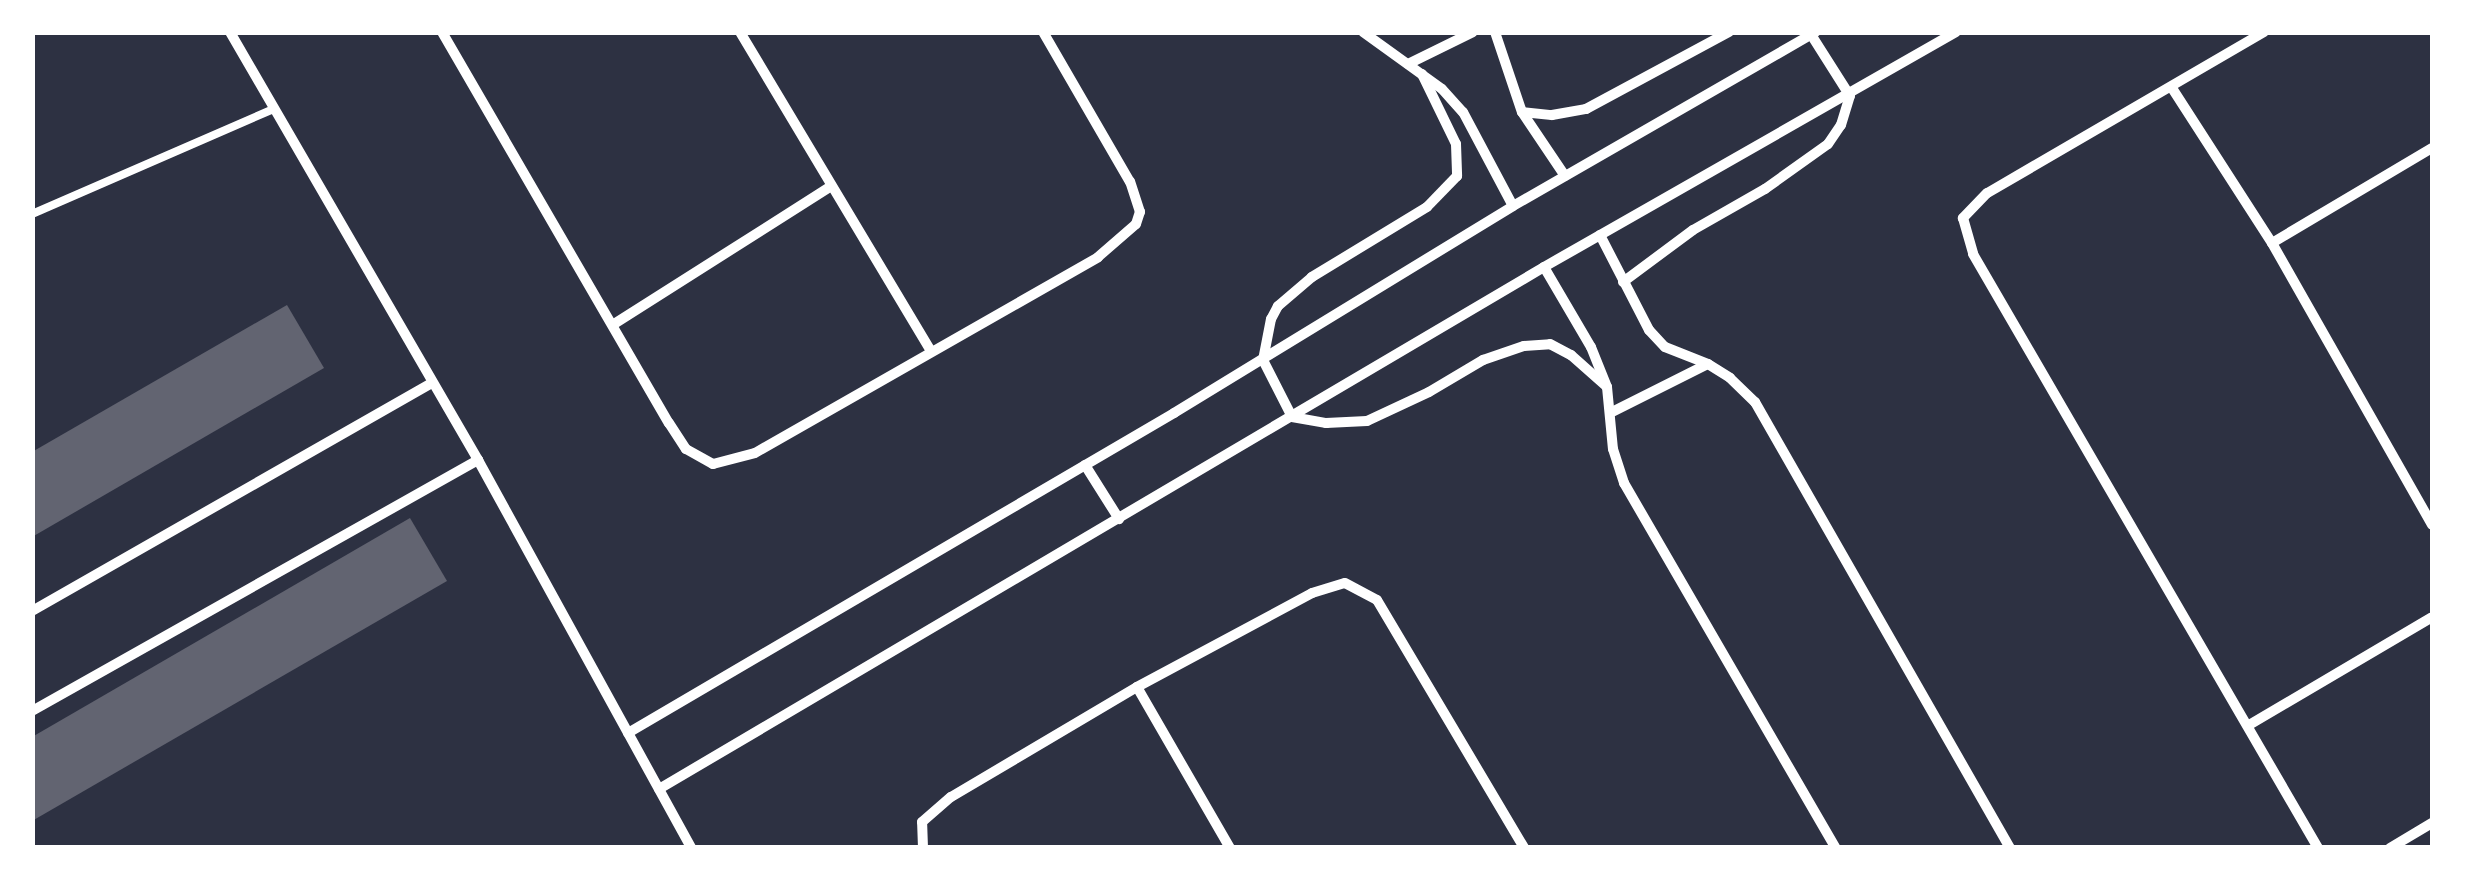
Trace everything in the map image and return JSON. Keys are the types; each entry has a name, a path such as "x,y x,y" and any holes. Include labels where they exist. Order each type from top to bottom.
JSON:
{"street":[{"path":"230,32 478,460 691,848"},
{"path":"442,32 686,449 713,464 755,454 930,350 1098,258 1126,234 1140,212 1130,182 1042,32"},
{"path":"740,32 930,350"},
{"path":"1362,32 1422,74 1463,112 1513,206"},
{"path":"1408,64 1473,32"},
{"path":"1495,32 1508,83 1522,112 1565,176"},
{"path":"1522,112 1552,115 1586,109 1729,32"},
{"path":"659,789 1544,267 1850,96 1956,32"},
{"path":"2264,32 1987,193 1963,218 1972,254 2318,848"},
{"path":"628,733 1263,360 1513,206 1812,33 1850,96 1841,125 1810,159 1693,230 1623,282"},
{"path":"1292,417 1263,360 1270,319 1290,293 1427,206 1457,176 1456,144 1422,74"},
{"path":"2172,88 2272,243 2432,524"},
{"path":"2272,243 2432,148"},
{"path":"614,324 830,187"},
{"path":"1600,235 1649,330 1665,347 1708,364 1755,402 2010,848"},
{"path":"1544,267 1591,346 1607,386 1613,449 1624,484 1836,848"},
{"path":"1292,417 1326,423 1368,420 1429,392 1483,360 1524,346 1550,344 1571,355 1607,386"},
{"path":"1612,412 1708,364"},
{"path":"32,612 432,383"},
{"path":"32,711 478,460"},
{"path":"1085,465 1119,519"},
{"path":"923,848 922,822 951,797 1137,687 1332,584 1360,588 1377,600 1524,848"},
{"path":"2248,725 2432,617"},
{"path":"1137,687 1230,848"},
{"path":"2390,848 2432,823"}],"lane":[{"path":"32,214 274,109"}],"building":[{"path":"287,305 324,368 32,537 32,452"},
{"path":"410,518 447,581 32,821 32,737"}]}
